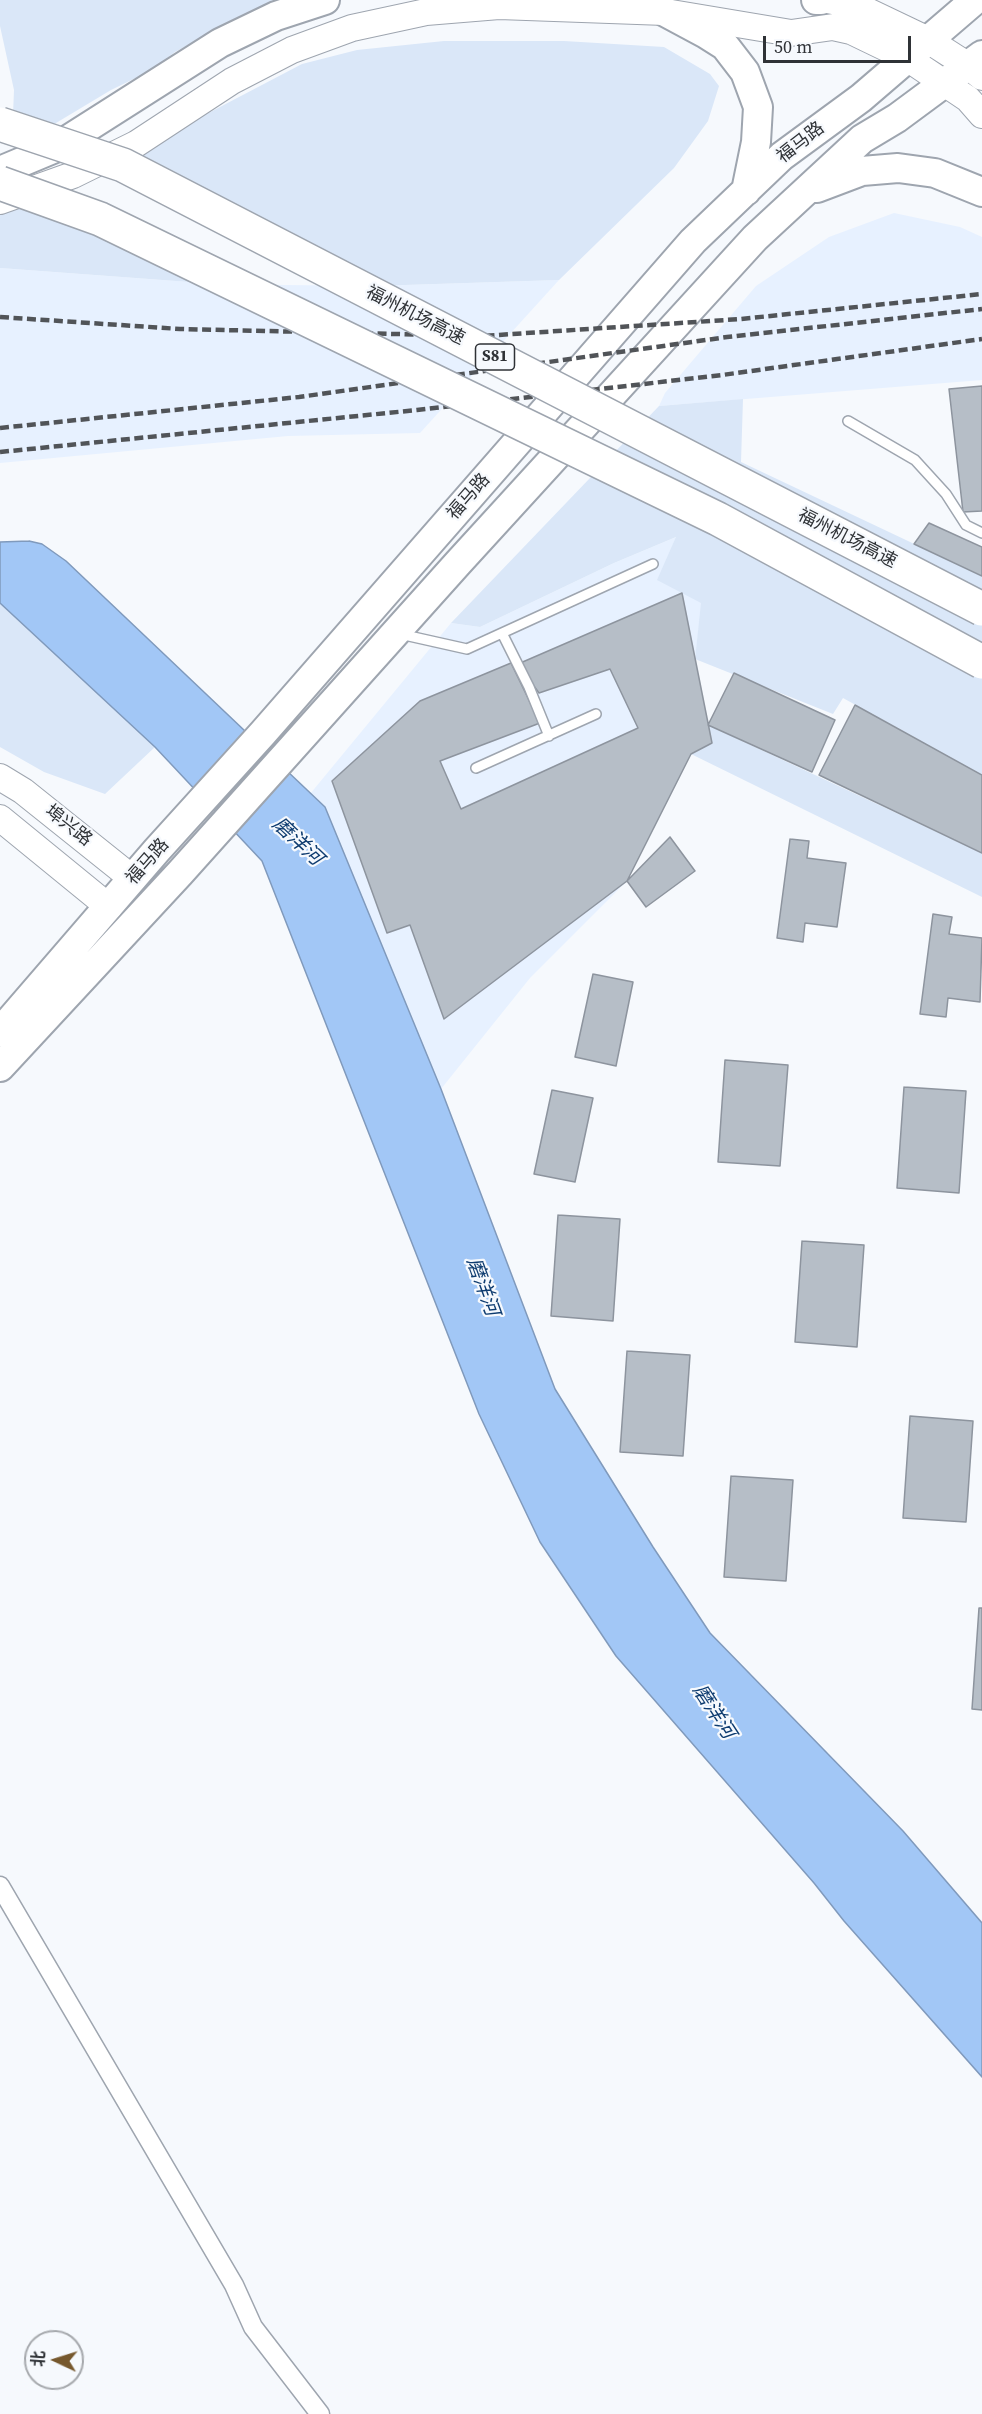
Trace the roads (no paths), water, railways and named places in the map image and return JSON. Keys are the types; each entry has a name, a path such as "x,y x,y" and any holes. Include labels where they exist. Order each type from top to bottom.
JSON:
{"highway":[{"name":"福州机场高速","path":"0,124 123,165 982,609"},
{"path":"0,183 100,219 718,519 982,662"}],"main road":[{"path":"0,171 55,148 220,43 276,16 325,0"},
{"path":"828,0 857,6 918,49 944,83 968,99 982,115"},
{"name":"福马路","path":"0,1032 693,241 782,156 861,98 975,0"},
{"path":"0,201 73,175 136,144 232,81 292,50 352,28 426,12 499,6 665,12 791,33 833,27 977,66"},
{"path":"665,12 706,33 725,46 745,72 758,107 756,142 746,191"},
{"name":"福马路","path":"0,1067 215,835 395,633 755,238 862,139 897,118 944,83 977,66"},
{"path":"801,194 862,171 898,168 935,173 982,192"},
{"name":"埠兴路","path":"0,777 23,791 133,879"},
{"name":"埠兴路","path":"0,818 109,907"}],"street":[{"path":"0,1886 234,2285 253,2326 320,2414"}],"lane":[{"path":"848,421 915,460 946,494 966,525 982,533"},
{"path":"395,633 467,649 653,564"},
{"path":"502,633 529,687 549,736"},
{"path":"476,768 596,714"}],"water":[{"name":"磨洋河","path":"29,541 42,544 66,561 325,807 441,1089 555,1389 653,1547 710,1633 903,1831 982,1923 982,2077 616,1656 540,1542 479,1414 262,861 155,747 0,603 0,542"}],"railway":[{"path":"0,317 180,329 482,336 741,319 982,294"},
{"path":"0,428 299,397 727,337 982,309"},
{"path":"0,452 417,410 722,375 982,339"}]}
